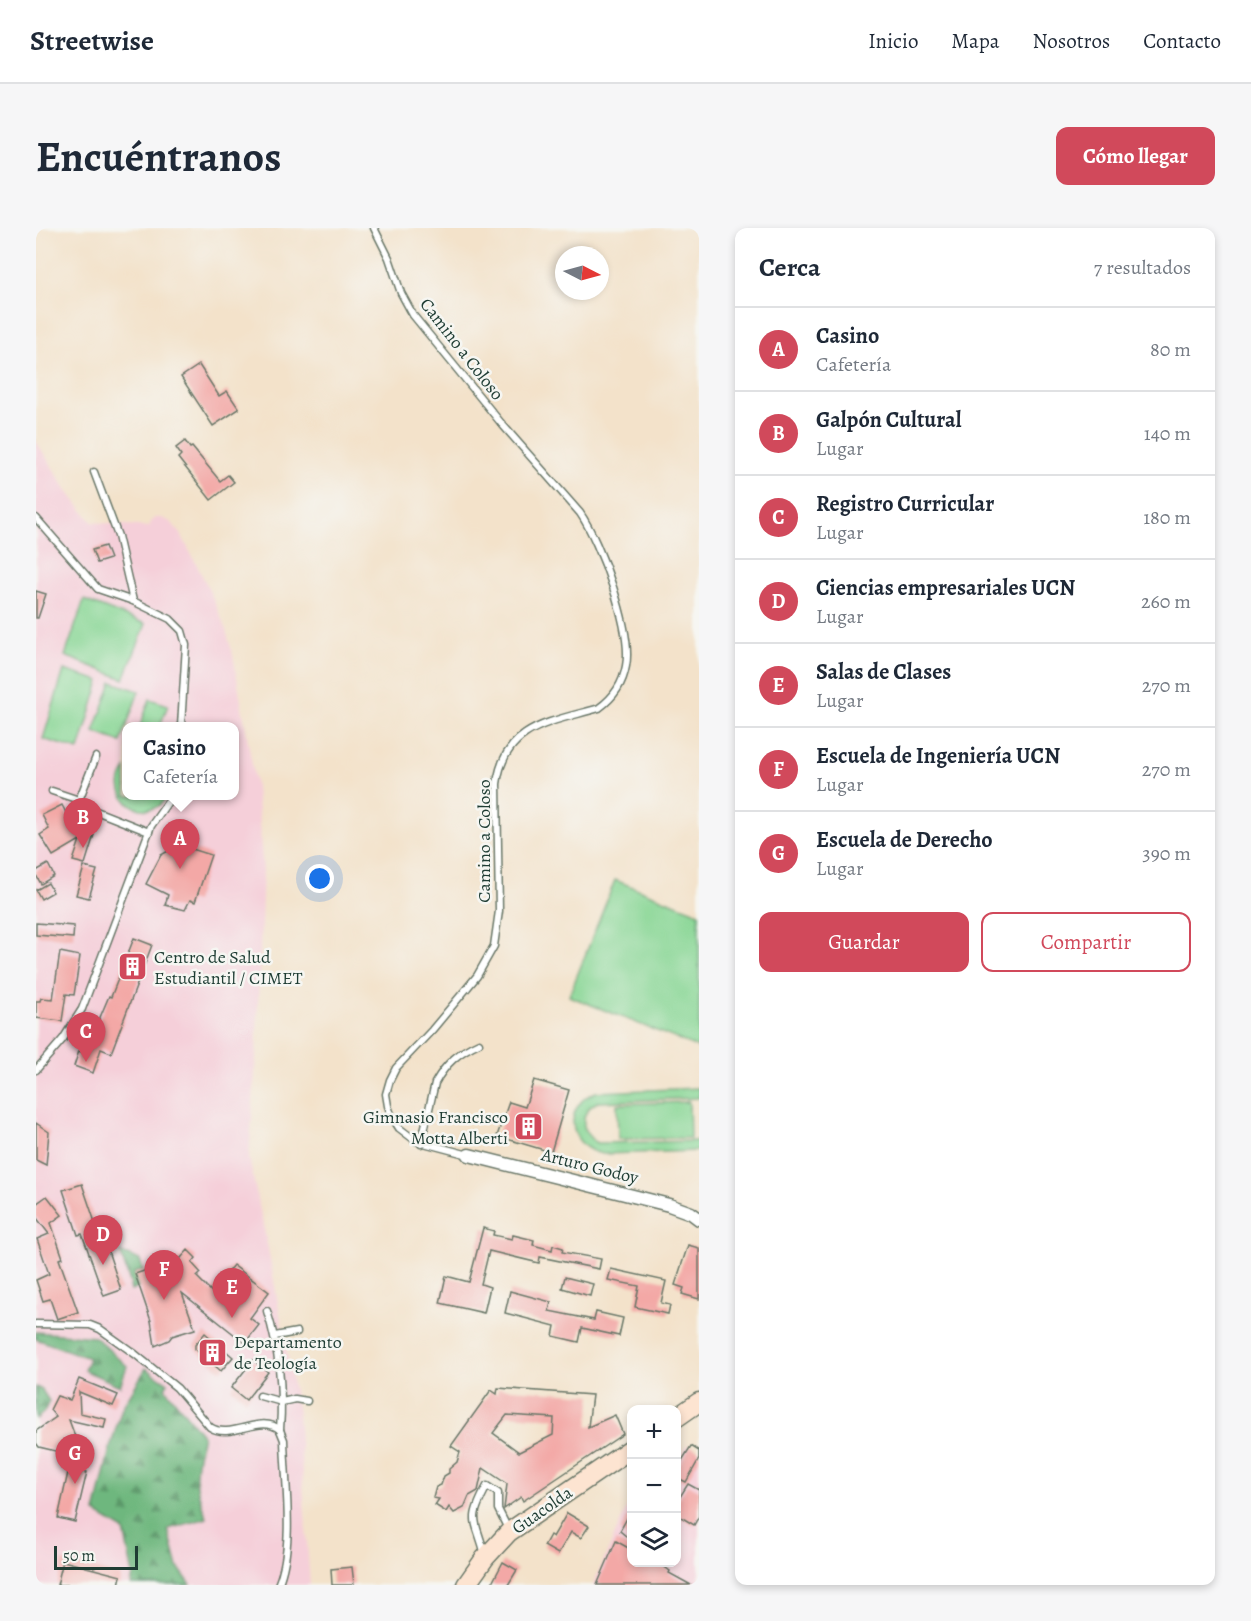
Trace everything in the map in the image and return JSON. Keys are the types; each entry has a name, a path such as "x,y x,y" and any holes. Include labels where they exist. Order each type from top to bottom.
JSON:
{"street":[{"name":"Arturo Godoy","path":"469,1155 669,1205 691,1213 699,1219"},
{"path":"681,1415 699,1402"},
{"name":"Guacolda","path":"466,1585 509,1532 627,1451"}],"lane":[{"name":"Camino a Coloso","path":"374,228 389,258 401,293 413,315 587,523 614,588 627,647 624,675 616,691 606,703 600,708 532,728 517,739 501,763 497,783 499,911 494,946 477,976 432,1030 396,1068 387,1087 388,1106 399,1128 421,1144 469,1155"},
{"path":"94,472 118,536 133,601"},
{"path":"36,518 98,589 133,601 174,621 184,638 184,697 181,722"},
{"path":"80,800 96,757"},
{"path":"52,791 80,800 96,811 149,832"},
{"path":"36,1070 63,1039 82,1009 149,832 155,819 169,800"},
{"path":"421,1144 435,1083 440,1074 458,1054 479,1043"},
{"path":"267,1311 275,1336 282,1402 280,1430 284,1440 288,1542 285,1565 278,1585"},
{"path":"36,1324 95,1326 177,1388 210,1427 217,1431 267,1424 280,1430"},
{"path":"275,1336 297,1332"},
{"path":"177,1388 184,1384"},
{"path":"260,1396 282,1402 295,1399 307,1401"},
{"path":"486,1558 474,1524 475,1512 487,1486 498,1493 498,1509 509,1532"}],"shaded area":[{"path":"36,441 66,489 92,522 149,527 152,520 156,518 171,522 181,534 206,583 225,627 233,655 256,787 263,871 256,1058 249,1158 298,1413 310,1585 36,1585"},
{"path":"687,1445 699,1451 699,1510 681,1499 681,1456"},
{"path":"681,1505 699,1516 699,1585 593,1585 627,1507 627,1567 681,1567"}],"green space":[{"path":"84,600 146,624 124,679 65,656"},
{"path":"64,670 100,681 79,750 43,739"},
{"path":"112,682 139,691 128,722 122,722 121,742 94,732"},
{"path":"150,699 168,705 162,722 141,722"},
{"path":"126,800 164,800 160,805 151,809 141,809"},
{"path":"615,880 699,913 699,1048 569,996"},
{"path":"699,1088 699,1098 598,1102 587,1111 584,1122 587,1134 598,1143 699,1141 699,1151 603,1154 582,1144 576,1135 573,1126 578,1106 585,1098 596,1092"},
{"path":"689,1102 690,1138 618,1139 617,1104"},
{"path":"120,1252 140,1260 143,1270 134,1273 138,1288 131,1291 131,1285"},
{"path":"36,1332 95,1337 127,1366 120,1386 84,1370 89,1358 36,1339"},
{"path":"146,1368 168,1383 165,1388 203,1436 197,1459 196,1477 199,1496 207,1518 168,1529 178,1567 191,1585 131,1585 133,1575 124,1530 95,1513 122,1408"},
{"path":"36,1387 42,1390 49,1401 44,1412 36,1419"}],"building":[{"path":"199,365 219,396 227,391 239,409 213,426 181,377"},
{"path":"185,441 220,481 228,475 234,482 211,500 178,458 181,455 176,448"},
{"path":"105,546 110,559 97,563 92,550"},
{"path":"36,591 46,594 38,618 36,618"},
{"path":"62,805 75,830 94,835 85,864 73,861 80,840 53,856 40,835 49,829 42,815"},
{"path":"192,843 192,849 211,855 195,902 190,900 185,910 165,905 168,895 146,884 161,855 179,845"},
{"path":"48,864 54,876 41,884 36,871"},
{"path":"84,867 97,870 89,898 76,895"},
{"path":"48,883 53,892 41,899 36,890"},
{"path":"36,923 74,926 73,938 36,935"},
{"path":"134,938 152,945 111,1053 101,1049 93,1073 74,1066 79,1051 85,1053 109,996 111,997"},
{"path":"60,952 80,956 74,995 66,994 62,1021 36,1018 36,1001 40,1001 41,998 53,999"},
{"name":"Gimnasio Francisco Motta Alberti","path":"534,1080 569,1090 551,1152 497,1136 509,1102 525,1107"},
{"path":"36,1123 49,1132 46,1165 36,1160"},
{"path":"82,1184 99,1234 102,1233 121,1290 104,1296 82,1234 78,1235 63,1190"},
{"path":"47,1196 62,1215 51,1223 63,1258 59,1259 78,1312 57,1319 50,1299 43,1301 36,1280 49,1274 37,1239 49,1234 36,1217 36,1204"},
{"path":"483,1228 494,1231 493,1235 512,1239 513,1235 534,1240 533,1245 552,1250 553,1245 563,1248 562,1252 601,1259 599,1269 540,1257 539,1263 489,1251 481,1284 490,1287 484,1313 440,1303 446,1276 469,1282"},
{"path":"688,1245 699,1248 699,1299 682,1294 684,1288 675,1285"},
{"path":"188,1250 196,1258 192,1263 201,1273 197,1277 212,1292 233,1265 269,1292 250,1318 259,1325 245,1343 182,1293 195,1329 172,1336 169,1340 155,1346 151,1321 135,1274 180,1259"},
{"path":"611,1269 666,1281 661,1303 670,1305 668,1314 635,1307 639,1286 608,1280"},
{"path":"565,1277 593,1284 590,1296 562,1288"},
{"path":"510,1291 551,1302 549,1311 594,1320 596,1312 623,1318 619,1336 582,1328 579,1342 553,1336 555,1326 505,1313"},
{"name":"Departamento de Teología","path":"205,1333 233,1357 221,1371 195,1349 195,1345"},
{"path":"253,1360 268,1372 246,1400 231,1388"},
{"path":"79,1379 118,1395 113,1406 79,1392 80,1413 106,1419 104,1428 69,1420 79,1447 64,1453 39,1447 36,1443 36,1431 56,1417 50,1410 57,1396 70,1400"},
{"path":"498,1388 592,1395 588,1427 615,1415 623,1434 523,1501 521,1497 504,1509 507,1484 483,1468 478,1491 469,1496 464,1508 454,1513 449,1507 446,1512 435,1505 439,1499 433,1498 436,1487 441,1485 444,1476 457,1462 460,1452 451,1446 491,1390 497,1394","holes":["507,1415 554,1418 553,1435 519,1452 493,1433"]},
{"path":"691,1446 699,1451 699,1459 686,1482 681,1480 681,1462"},
{"path":"69,1468 87,1472 75,1522 58,1518"},
{"path":"688,1484 699,1490 699,1516 694,1525 681,1517 681,1495"},
{"path":"567,1513 589,1526 581,1538 571,1532 558,1554 544,1546 550,1535 553,1537"},
{"path":"627,1518 627,1537 620,1531"},
{"path":"616,1541 627,1547 627,1567 664,1567 670,1571 669,1573 691,1585 597,1585"},
{"path":"63,1561 121,1576 119,1585 57,1585"},
{"path":"503,1562 517,1570 508,1585 491,1585"},
{"path":"352,1567 354,1585 332,1585 331,1569"}],"place":[{"name":"Galpón Cultural","path":"83,848"},
{"name":"Casino","path":"180,869"},
{"name":"Centro de Salud Estudiantil / CIMET","path":"133,967"},
{"name":"Registro Curricular","path":"86,1062"},
{"name":"Gimnasio Francisco Motta Alberti","path":"529,1127"},
{"name":"Ciencias empresariales UCN","path":"103,1265"},
{"name":"Escuela de Ingeniería UCN","path":"164,1300"},
{"name":"Salas de Clases","path":"232,1318"},
{"name":"Departamento de Teología","path":"213,1352"},
{"name":"Escuela de Derecho","path":"75,1484"}]}
